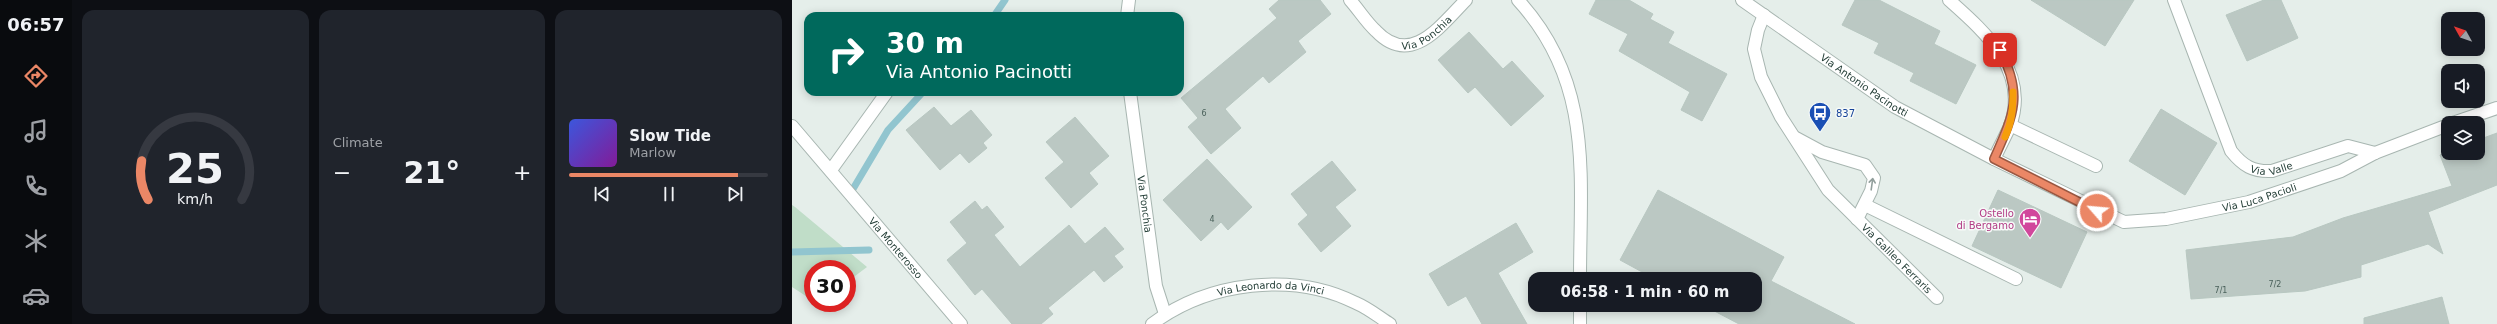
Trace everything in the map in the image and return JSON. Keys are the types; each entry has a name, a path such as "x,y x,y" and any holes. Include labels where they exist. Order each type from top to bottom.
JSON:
{"street":[{"path":"1127,12 1129,0"},
{"name":"Via Ponchia","path":"1350,0 1376,32 1401,47 1418,44 1433,33 1466,0"},
{"path":"1518,0 1547,38 1561,65 1573,100 1580,138 1580,272"},
{"name":"Via Antonio Pacinotti","path":"1742,0 1895,107 1994,159 2110,217 2124,222 2138,223"},
{"path":"1949,0 2000,50 2009,68 2013,87 2013,108 2010,125 1994,159"},
{"name":"Via Valle","path":"2174,0 2231,151 2244,165 2259,172 2272,171 2348,146 2375,153"},
{"name":"Via Galileo Ferraris","path":"1764,15 1758,30 1754,49 1761,77 1793,136 1828,190 1937,298"},
{"path":"831,170 884,96"},
{"name":"Via Ponchia","path":"1131,96 1156,286 1165,314"},
{"path":"2474,116 2497,108"},
{"path":"2010,125 2096,166"},
{"name":"Via Monterosso","path":"792,126 962,324"},
{"path":"2375,153 2441,128"},
{"name":"Via Galileo Ferraris","path":"1793,136 1822,152 1865,166 1874,178 1871,191 1857,219"},
{"name":"Via Luca Pacioli","path":"2138,223 2249,202 2341,171 2375,153"},
{"path":"1865,204 2016,279"},
{"name":"Via Leonardo da Vinci","path":"1152,324 1165,314 1187,304 1225,291 1281,284 1326,292 1356,302 1390,324"},
{"path":"1580,312 1580,324"}],"green space":[{"path":"792,205 867,267 856,275 856,260 804,260 804,295 792,287"}],"building":[{"path":"1279,0 1320,0 1331,14 1298,41 1306,52 1269,83 1263,76 1225,109 1241,128 1211,154 1188,127 1198,118 1181,98 1277,18 1269,9"},
{"path":"1596,0 1629,0 1653,14 1650,19 1674,32 1668,43 1727,74 1702,121 1681,110 1690,92 1619,51 1628,34 1589,14"},
{"path":"1855,0 1879,0 1940,31 1934,44 1976,65 1956,104 1910,81 1914,73 1874,53 1879,43 1842,25"},
{"path":"2031,0 2134,0 2105,46"},
{"path":"2264,0 2281,0 2298,38 2247,61 2226,15"},
{"path":"1469,32 1503,69 1512,61 1544,96 1511,126 1475,87 1468,93 1438,60"},
{"path":"934,107 951,126 971,110 992,135 983,143 987,148 969,163 960,153 940,170 906,130"},
{"path":"2161,109 2217,143 2185,195 2129,161"},
{"path":"1075,117 1109,156 1089,173 1098,184 1071,208 1045,178 1064,162 1046,142"},
{"path":"2497,133 2497,185 2428,212 2443,254 2428,244 2361,265 2361,277 2305,291 2191,299 2186,250 2293,237 2343,218 2452,186 2442,160 2485,160 2485,137"},
{"path":"1207,159 1252,207 1228,230 1221,222 1201,241 1163,200"},
{"path":"1332,161 1356,190 1335,207 1351,226 1321,252 1298,224 1308,215 1291,194"},
{"path":"1658,190 1784,257 1771,281 1855,324 1739,324 1716,312 1762,312 1762,272 1642,272 1620,260"},
{"path":"1998,190 2087,232 2061,288 1972,246"},
{"path":"975,201 982,210 987,206 1004,227 994,235 1020,267 1069,225 1085,244 1105,227 1124,249 1114,256 1123,267 1104,282 1094,270 1048,308 1053,314 1041,324 1012,324 982,289 975,295 947,260 967,243 950,222"},
{"path":"1516,223 1533,252 1498,273 1527,324 1482,324 1466,296 1448,306 1429,274"},
{"path":"2442,297 2449,324 2364,324 2364,318"}],"waterway":[{"path":"997,12 1005,0"},
{"path":"850,194 888,130 919,96"},
{"path":"792,252 869,250"}],"slow traffic":[{"path":"2005,137 2010,125 2013,108 2013,92"}],"place":[{"name":"837","path":"1820,132"},
{"name":"Ostello di Bergamo","path":"2030,238"}],"route":[{"path":"2000,50 2009,68 2013,87 2013,108 2010,125 1994,159 2097,211"}]}
